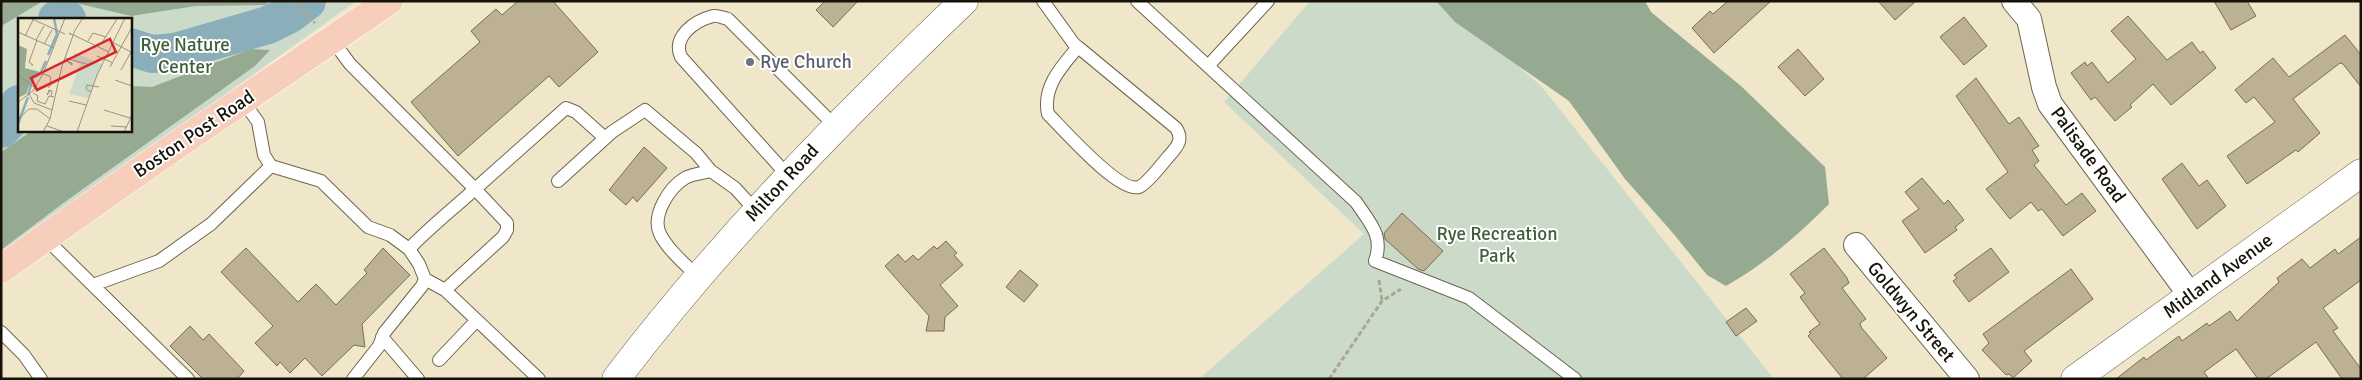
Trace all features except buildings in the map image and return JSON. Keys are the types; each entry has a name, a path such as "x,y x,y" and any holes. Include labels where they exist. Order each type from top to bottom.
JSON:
{"main road":[{"name":"Boston Post Road","path":"1,269 389,1"}],"street":[{"name":"Milton Road","path":"616,379 660,321 788,176 964,1"},
{"name":"Palisade Road","path":"2014,1 2029,19 2044,87 2050,104 2191,296"},
{"name":"Midland Avenue","path":"2075,379 2361,173"},
{"name":"Goldwyn Street","path":"1856,245 1967,379"}],"lane":[{"path":"1044,1 1078,47 1176,128 1180,134 1180,142 1174,151 1141,187 1131,188 1122,183 1099,164 1048,114 1047,93 1058,71 1078,47"},
{"path":"1137,1 1356,202 1377,234 1380,250 1376,261 1469,298 1575,379"},
{"path":"1208,66 1268,1"},
{"path":"788,176 681,57 677,48 678,41 691,27 713,16 728,19 836,127"},
{"path":"333,41 350,64 507,223 508,230 503,237 445,290"},
{"path":"243,101 258,122 264,155 271,166 321,181 368,227 390,235 408,249 419,264 425,279 445,290 539,379"},
{"path":"408,249 433,224 451,212 566,108 576,112 605,138"},
{"path":"558,181 605,138 645,110 696,153 711,171 735,188 756,211"},
{"path":"93,285 159,261 210,224 271,166"},
{"path":"698,277 672,250 659,233 658,218 671,189 686,177 711,171"},
{"path":"45,238 188,379"},
{"path":"353,379 363,369 379,346 382,337 422,286 425,279"},
{"path":"439,360 476,320"},
{"path":"1,332 24,355 41,379"},
{"path":"382,337 418,379"}],"path":[{"path":"1,10 14,1"},
{"path":"292,1 312,21"},
{"path":"1329,379 1382,301 1419,278"}],"green space":[{"name":"Rye Nature Center","path":"1,1 356,1 1,256"},
{"path":"1,1 43,1 3,25 1,31"},
{"path":"67,1 270,1 265,5 196,6 131,16"},
{"name":"Rye Recreation Park","path":"1310,1 1444,1 1542,87 1774,379 1199,379 1364,234 1224,102"},
{"path":"1436,1 1645,1 1651,12 1741,86 1825,167 1829,204 1780,249 1726,286 1707,275 1625,179 1569,101 1455,22"},
{"path":"251,49 270,50 255,66 1,250 1,152 32,131 131,131 131,86 152,87"}],"waterway":[{"path":"131,47 152,54 175,52 268,25 290,14 307,1"},
{"path":"1,129 14,116 18,106"}],"place":[{"name":"Rye Church","path":"750,62"}]}
